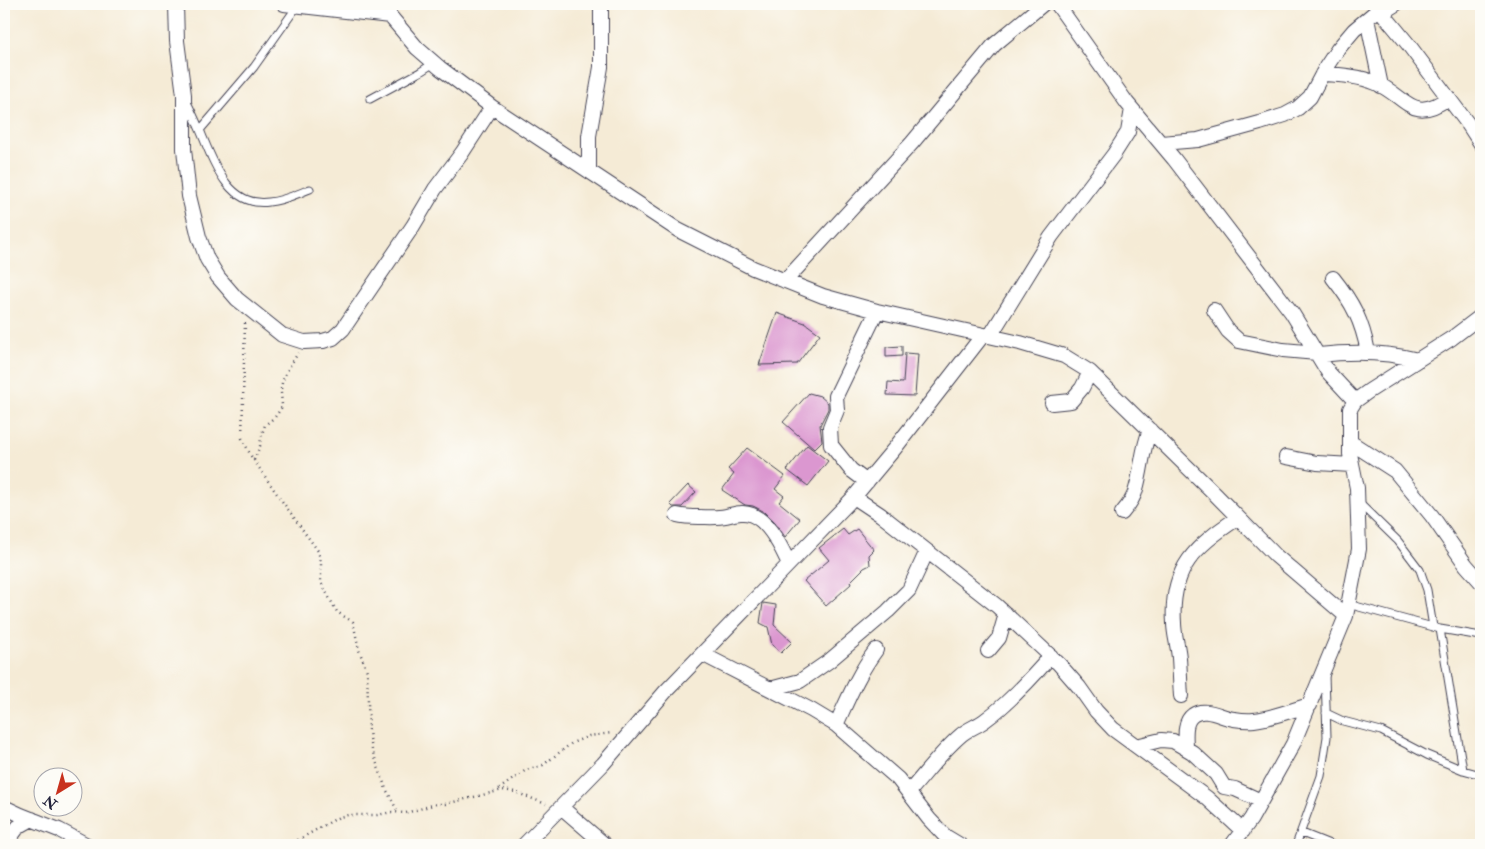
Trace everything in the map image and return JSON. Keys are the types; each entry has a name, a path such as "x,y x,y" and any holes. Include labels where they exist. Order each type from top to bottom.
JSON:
{"street":[{"path":"176,4 177,41 184,95 184,149 189,196 199,237 207,259 218,277 236,299 282,334 304,342 324,341 332,338 342,329 492,107"},
{"path":"589,170 589,136 601,67 601,4"},
{"path":"784,281 912,143 994,45 1044,4"},
{"path":"1057,4 1132,109 1161,143 1292,313 1328,372 1355,400"},
{"path":"1161,143 1198,140 1285,115 1298,108 1310,97 1338,49 1354,30 1379,8 1396,4"},
{"path":"291,5 388,10 416,48 492,107 678,230 753,268 823,296 877,311 986,335 1064,356 1090,372 1276,556 1347,610"},
{"path":"1379,8 1468,124 1481,144"},
{"path":"1367,19 1381,86"},
{"path":"1322,74 1359,79 1381,86 1414,108 1429,110 1448,98"},
{"path":"524,845 560,809 702,654 854,498 986,335 1051,237 1114,154 1128,132 1132,109"},
{"path":"1333,278 1351,301 1358,314 1368,352"},
{"path":"1214,310 1228,331 1239,341 1283,350 1318,354 1354,351 1401,356 1418,360"},
{"path":"867,482 851,470 831,445 830,427 837,410 836,396 877,311"},
{"path":"1232,845 1243,831 1293,744 1347,610 1359,549 1357,488 1350,442 1350,409 1355,400 1452,338 1481,316"},
{"path":"1052,403 1071,401 1082,388 1090,372"},
{"path":"1122,513 1136,490 1143,452 1150,430"},
{"path":"1350,442 1395,471 1432,516 1466,565 1481,582"},
{"path":"1286,457 1317,463 1352,465"},
{"path":"854,498 881,515 1006,614 1051,656 1079,687 1107,723 1207,798 1243,831"},
{"path":"676,515 687,518 743,513 753,514 779,543 789,564"},
{"path":"1181,696 1173,602 1178,582 1185,564 1192,553 1213,534 1238,518"},
{"path":"770,689 800,681 828,661 888,611 909,590 927,551"},
{"path":"988,651 999,638 1006,614"},
{"path":"836,726 853,686 863,667 876,650"},
{"path":"702,654 811,710 836,726 898,779 929,819 945,836 960,845"},
{"path":"909,792 946,749 963,733 984,721 1030,681 1051,656"},
{"path":"1186,748 1188,721 1192,715 1199,712 1212,713 1231,719 1253,720 1310,704"},
{"path":"1136,746 1161,740 1173,741 1186,748 1216,774 1224,787 1235,789 1261,801"},
{"path":"4,807 59,830 87,845"},
{"path":"560,809 605,845"},
{"path":"6,845 18,827 32,820"}],"lane":[{"path":"200,130 254,67 291,5"},
{"path":"370,99 434,63"},
{"path":"184,95 214,165 223,179 238,195 253,202 269,202 310,189"},
{"path":"1357,501 1398,541 1420,570 1437,628 1462,770"},
{"path":"1347,610 1481,636"},
{"path":"1296,845 1302,833 1321,776 1327,737 1324,669"},
{"path":"1326,713 1343,721 1381,731 1427,755 1462,770 1481,774"},
{"path":"1302,833 1332,845"}],"path":[{"path":"247,308 242,438 254,460 318,551 321,562 321,582 337,612 353,622 358,650 367,671 369,732 372,750 386,788 398,812"},
{"path":"254,460 260,446 265,425 276,417 282,407 282,383 304,342"},
{"path":"289,845 339,817 406,812 498,790 526,770 543,765 572,743 589,736 629,734"},
{"path":"498,790 515,792 560,809"}],"building":[{"path":"777,313 805,323 820,334 797,364 759,365"},
{"path":"902,346 902,356 886,357 886,347"},
{"path":"905,353 918,354 915,396 887,395 888,382 903,383"},
{"path":"809,393 820,396 828,403 828,409 820,425 822,441 814,449 783,422"},
{"path":"807,445 828,461 808,486 787,470"},
{"path":"747,448 785,476 775,489 784,496 779,502 800,519 785,537 777,525 763,511 753,506 745,505 722,490 734,474 728,469"},
{"path":"688,485 696,492 682,507 673,507 670,504"},
{"path":"843,529 848,535 857,529 874,550 869,555 870,565 864,568 850,582 851,584 826,606 804,581 829,560 819,548"},
{"path":"763,603 776,605 774,625 792,642 781,653 772,645 768,627 760,623"}]}
